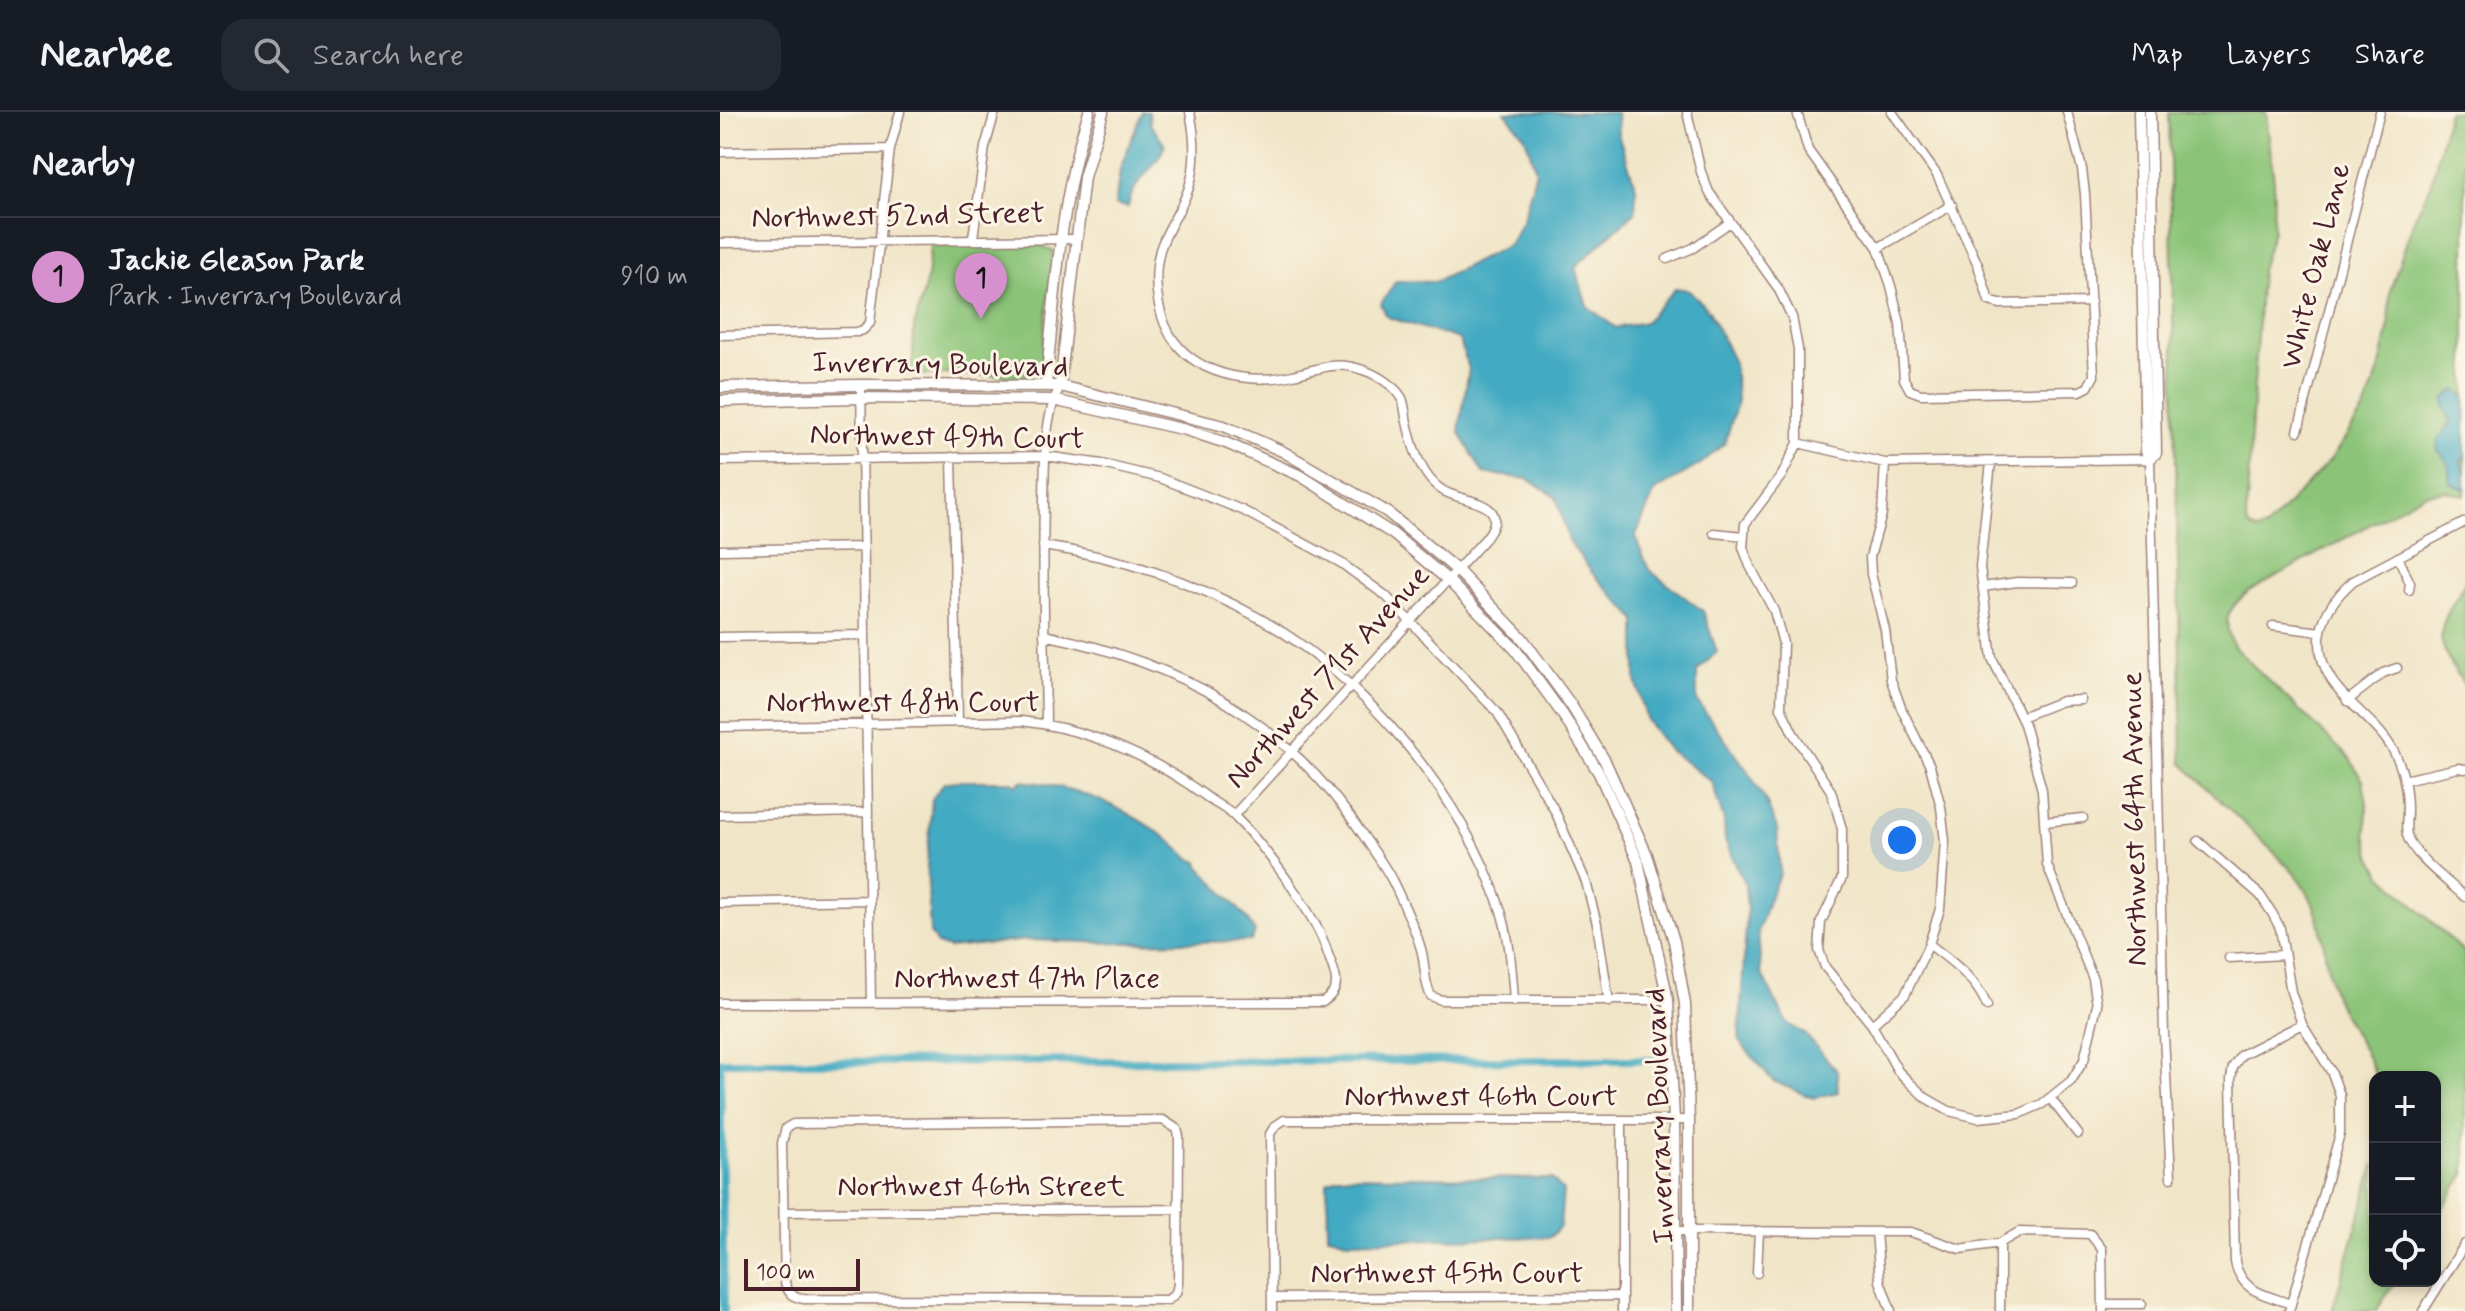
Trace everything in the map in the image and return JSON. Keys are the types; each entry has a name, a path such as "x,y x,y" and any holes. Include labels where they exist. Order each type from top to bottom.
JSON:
{"street":[{"path":"720,335 857,332 870,323 890,149 900,112"},
{"path":"973,238 985,147 995,112"},
{"path":"1053,400 1046,385 1060,238 1072,175 1089,112"},
{"path":"1046,723 1045,456 1053,400 1060,386 1084,177 1103,112"},
{"name":"Northwest 71st Avenue","path":"1190,112 1195,146 1194,169 1190,187 1160,250 1156,278 1160,311 1170,334 1184,352 1201,365 1225,376 1293,375 1311,368 1342,365 1364,370 1385,381 1401,398 1407,426 1423,470 1432,484 1447,494 1483,504 1491,510 1494,518 1493,529 1458,571 1234,815"},
{"path":"1687,112 1701,172 1709,192 1778,288 1792,317 1798,349 1798,443 1782,475 1745,524 1743,547 1774,611 1783,643 1781,708 1793,733 1831,791 1842,829 1842,878 1821,922 1819,950 1825,967 1872,1025 1898,1071 1926,1098 1949,1111 1978,1118 2019,1114 2042,1104 2071,1081 2084,1060 2097,1005 2093,979 2047,865 2042,790 2021,717 1992,658 1980,553 1991,462"},
{"path":"1797,112 1808,150 1878,248 1900,323 1904,379 1910,390 1921,394 2080,391 2088,387 2094,376 2082,169 2067,112"},
{"path":"1893,112 1937,175 1978,265 1989,301 2000,304 2091,302"},
{"name":"Northwest 64th Avenue","path":"2139,112 2146,451 2150,459 2164,1035 2171,1178"},
{"name":"Northwest 64th Avenue","path":"2150,112 2156,453 2150,459"},
{"name":"White Oak Lane","path":"2298,431 2380,112"},
{"path":"720,152 890,149"},
{"path":"1878,248 1952,205"},
{"path":"1667,259 1693,248 1729,223"},
{"name":"Northwest 52nd Street","path":"720,243 1076,239"},
{"path":"861,385 871,1003"},
{"name":"Inverrary Boulevard","path":"720,387 1060,386 1224,426 1282,451 1387,512 1458,571 1523,639 1571,705 1605,761 1647,855 1674,941 1685,1004 1689,1120 1689,1311"},
{"name":"Inverrary Boulevard","path":"720,401 861,398 1053,400 1186,430 1226,443 1301,476 1393,534 1449,581 1515,649 1563,715 1599,773 1638,861 1668,1000 1674,1120 1676,1311"},
{"path":"1798,443 1885,463 2150,459"},
{"name":"Northwest 49th Court","path":"720,461 1045,456 1102,464 1160,478 1242,510 1341,563 1386,596 1497,712 1555,811 1586,882 1597,924 1609,1002"},
{"path":"952,457 958,721"},
{"path":"1872,1025 1905,995 1929,944 1940,909 1945,841 1941,807 1930,766 1891,680 1885,630 1871,574 1870,557 1882,514 1885,463"},
{"path":"2465,522 2353,581 2338,594 2324,619 2320,647 2327,676 2393,749 2407,794 2407,835 2413,848 2465,897"},
{"path":"1714,533 1744,536"},
{"path":"1043,546 1091,553 1180,580 1261,619 1308,651 1380,713 1418,758 1450,804 1481,862 1501,911 1512,956 1514,1001"},
{"path":"720,550 863,547"},
{"path":"2398,557 2410,583 2409,590"},
{"path":"1983,587 2017,582 2072,583"},
{"path":"2273,626 2321,632"},
{"path":"720,637 865,635"},
{"path":"1044,635 1137,658 1193,683 1248,716 1292,751 1329,789 1392,879 1421,950 1426,986 1431,996 1441,1000 1668,1000"},
{"path":"2347,701 2383,673 2397,668"},
{"path":"2021,717 2062,701 2081,700"},
{"name":"Northwest 48th Court","path":"720,727 1021,721 1046,723 1136,753 1189,783 1234,815 1277,866 1313,920 1337,981 1333,995"},
{"path":"2404,780 2465,769"},
{"path":"720,815 867,812"},
{"path":"2044,822 2083,818"},
{"path":"2198,841 2260,895 2280,928 2291,992 2302,1024 2332,1073 2340,1095 2342,1119 2339,1140 2290,1307 2249,1288 2238,1277 2235,1262 2231,1079 2233,1067 2241,1055 2302,1024"},
{"path":"720,903 869,900"},
{"path":"1929,944 1981,990 1987,1006"},
{"path":"2229,958 2284,955"},
{"name":"Northwest 47th Place","path":"720,1003 1323,1002 1333,995"},
{"path":"2050,1098 2078,1134"},
{"path":"1163,1120 1173,1125 1179,1136 1178,1284 1176,1293 1168,1300 794,1298 785,1283 784,1212 782,1143 786,1128 793,1124 1163,1120"},
{"name":"Northwest 46th Court","path":"1272,1298 1270,1134 1284,1120 1689,1120"},
{"path":"1622,1120 1622,1311"},
{"name":"Northwest 46th Street","path":"784,1212 1179,1209"},
{"path":"1675,1231 1911,1232 1960,1249 2000,1243 2019,1232 2090,1234 2102,1249 2103,1308 2142,1304"},
{"path":"1757,1273 1759,1231"},
{"path":"1876,1232 1880,1281 1891,1311"},
{"path":"2000,1243 2000,1311"},
{"path":"2423,1311 2465,1244"},
{"name":"Northwest 45th Court","path":"1272,1298 1622,1296"},
{"path":"987,1298 988,1311"},
{"path":"1272,1298 1272,1311"}],"green space":[{"path":"2169,112 2266,112 2274,182 2273,230 2261,270 2246,518 2248,526 2256,531 2266,528 2331,459 2364,410 2379,371 2388,330 2390,291 2415,217 2431,185 2448,112 2465,112 2465,496 2445,491 2425,494 2248,592 2231,611 2227,624 2235,648 2350,759 2363,781 2367,804 2366,835 2372,858 2383,876 2465,953 2465,1174 2441,1211 2441,1071 2373,1071 2337,1001 2318,918 2309,895 2279,857 2182,763"},
{"path":"1038,245 1053,250 1042,363 1038,372 1023,377 907,375 913,359 914,327 927,279 930,246"},
{"path":"2465,583 2465,686 2447,656 2441,634 2448,613"},
{"path":"2369,1184 2369,1287 2392,1287 2376,1311 2332,1311"}],"water":[{"path":"1142,112 1149,112 1150,124 1165,144 1157,161 1135,189 1128,207 1115,205 1120,169"},
{"path":"1505,112 1617,113 1618,134 1636,188 1635,212 1575,267 1587,306 1616,328 1645,322 1676,288 1689,290 1709,311 1734,363 1737,403 1725,443 1702,463 1655,491 1635,537 1649,570 1703,611 1717,652 1697,671 1697,701 1747,770 1766,801 1777,829 1780,873 1758,932 1761,973 1787,1023 1805,1034 1837,1071 1838,1092 1813,1098 1773,1081 1739,1041 1747,909 1745,885 1725,840 1724,821 1712,782 1669,750 1647,721 1636,680 1636,619 1593,574 1569,541 1556,497 1528,479 1483,473 1459,431 1469,369 1459,339 1387,317 1381,304 1396,281 1435,282 1509,245 1523,220 1536,170 1525,137"},
{"path":"2456,390 2465,397 2465,457 2461,461 2465,472 2465,490 2450,483 2448,463 2437,449 2438,440 2451,422 2445,398"},
{"path":"1010,781 1018,785 1021,781 1040,783 1097,799 1132,816 1199,862 1199,866 1246,917 1255,932 1251,941 1116,943 1027,940 949,948 937,944 930,933 927,863 932,799 944,783"},
{"path":"1337,1176 1552,1179 1563,1191 1560,1227 1550,1237 1346,1241 1328,1235 1327,1182"}],"waterway":[{"path":"720,1062 1665,1060"},
{"path":"720,1062 724,1311"}],"place":[{"name":"Jackie Gleason Park","path":"981,319"}]}
